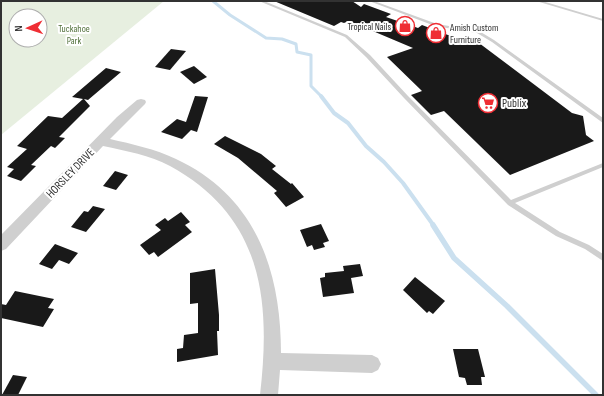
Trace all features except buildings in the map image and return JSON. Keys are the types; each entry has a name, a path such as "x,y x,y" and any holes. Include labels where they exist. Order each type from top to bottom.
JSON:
{"street":[{"name":"HORSLEY DRIVE","path":"1,245 101,141 141,102"},
{"path":"101,141 173,163 202,179 223,197 239,217 252,238 265,270 272,301 275,335 269,395"},
{"path":"273,361 372,364"}],"lane":[{"path":"261,1 346,36 368,56 406,97 510,202 558,234 587,247 603,258"},
{"path":"371,1 436,25 478,32 493,41 603,121"},
{"path":"538,1 603,20"},
{"path":"510,202 603,164"}],"green space":[{"name":"Tuckahoe Park","path":"1,1 164,1 1,135"}],"waterway":[{"path":"213,1 230,15 266,38 282,39 296,44 297,52 311,55 311,86 321,96"},
{"path":"321,96 334,113 348,123 366,146 384,162 403,183 434,226"},
{"path":"433,225 454,258 507,306 596,395"}],"place":[{"name":"Tropical Nails","path":"405,26"},
{"name":"Amish Custom Furniture","path":"436,33"},
{"name":"Publix","path":"488,103"}]}
